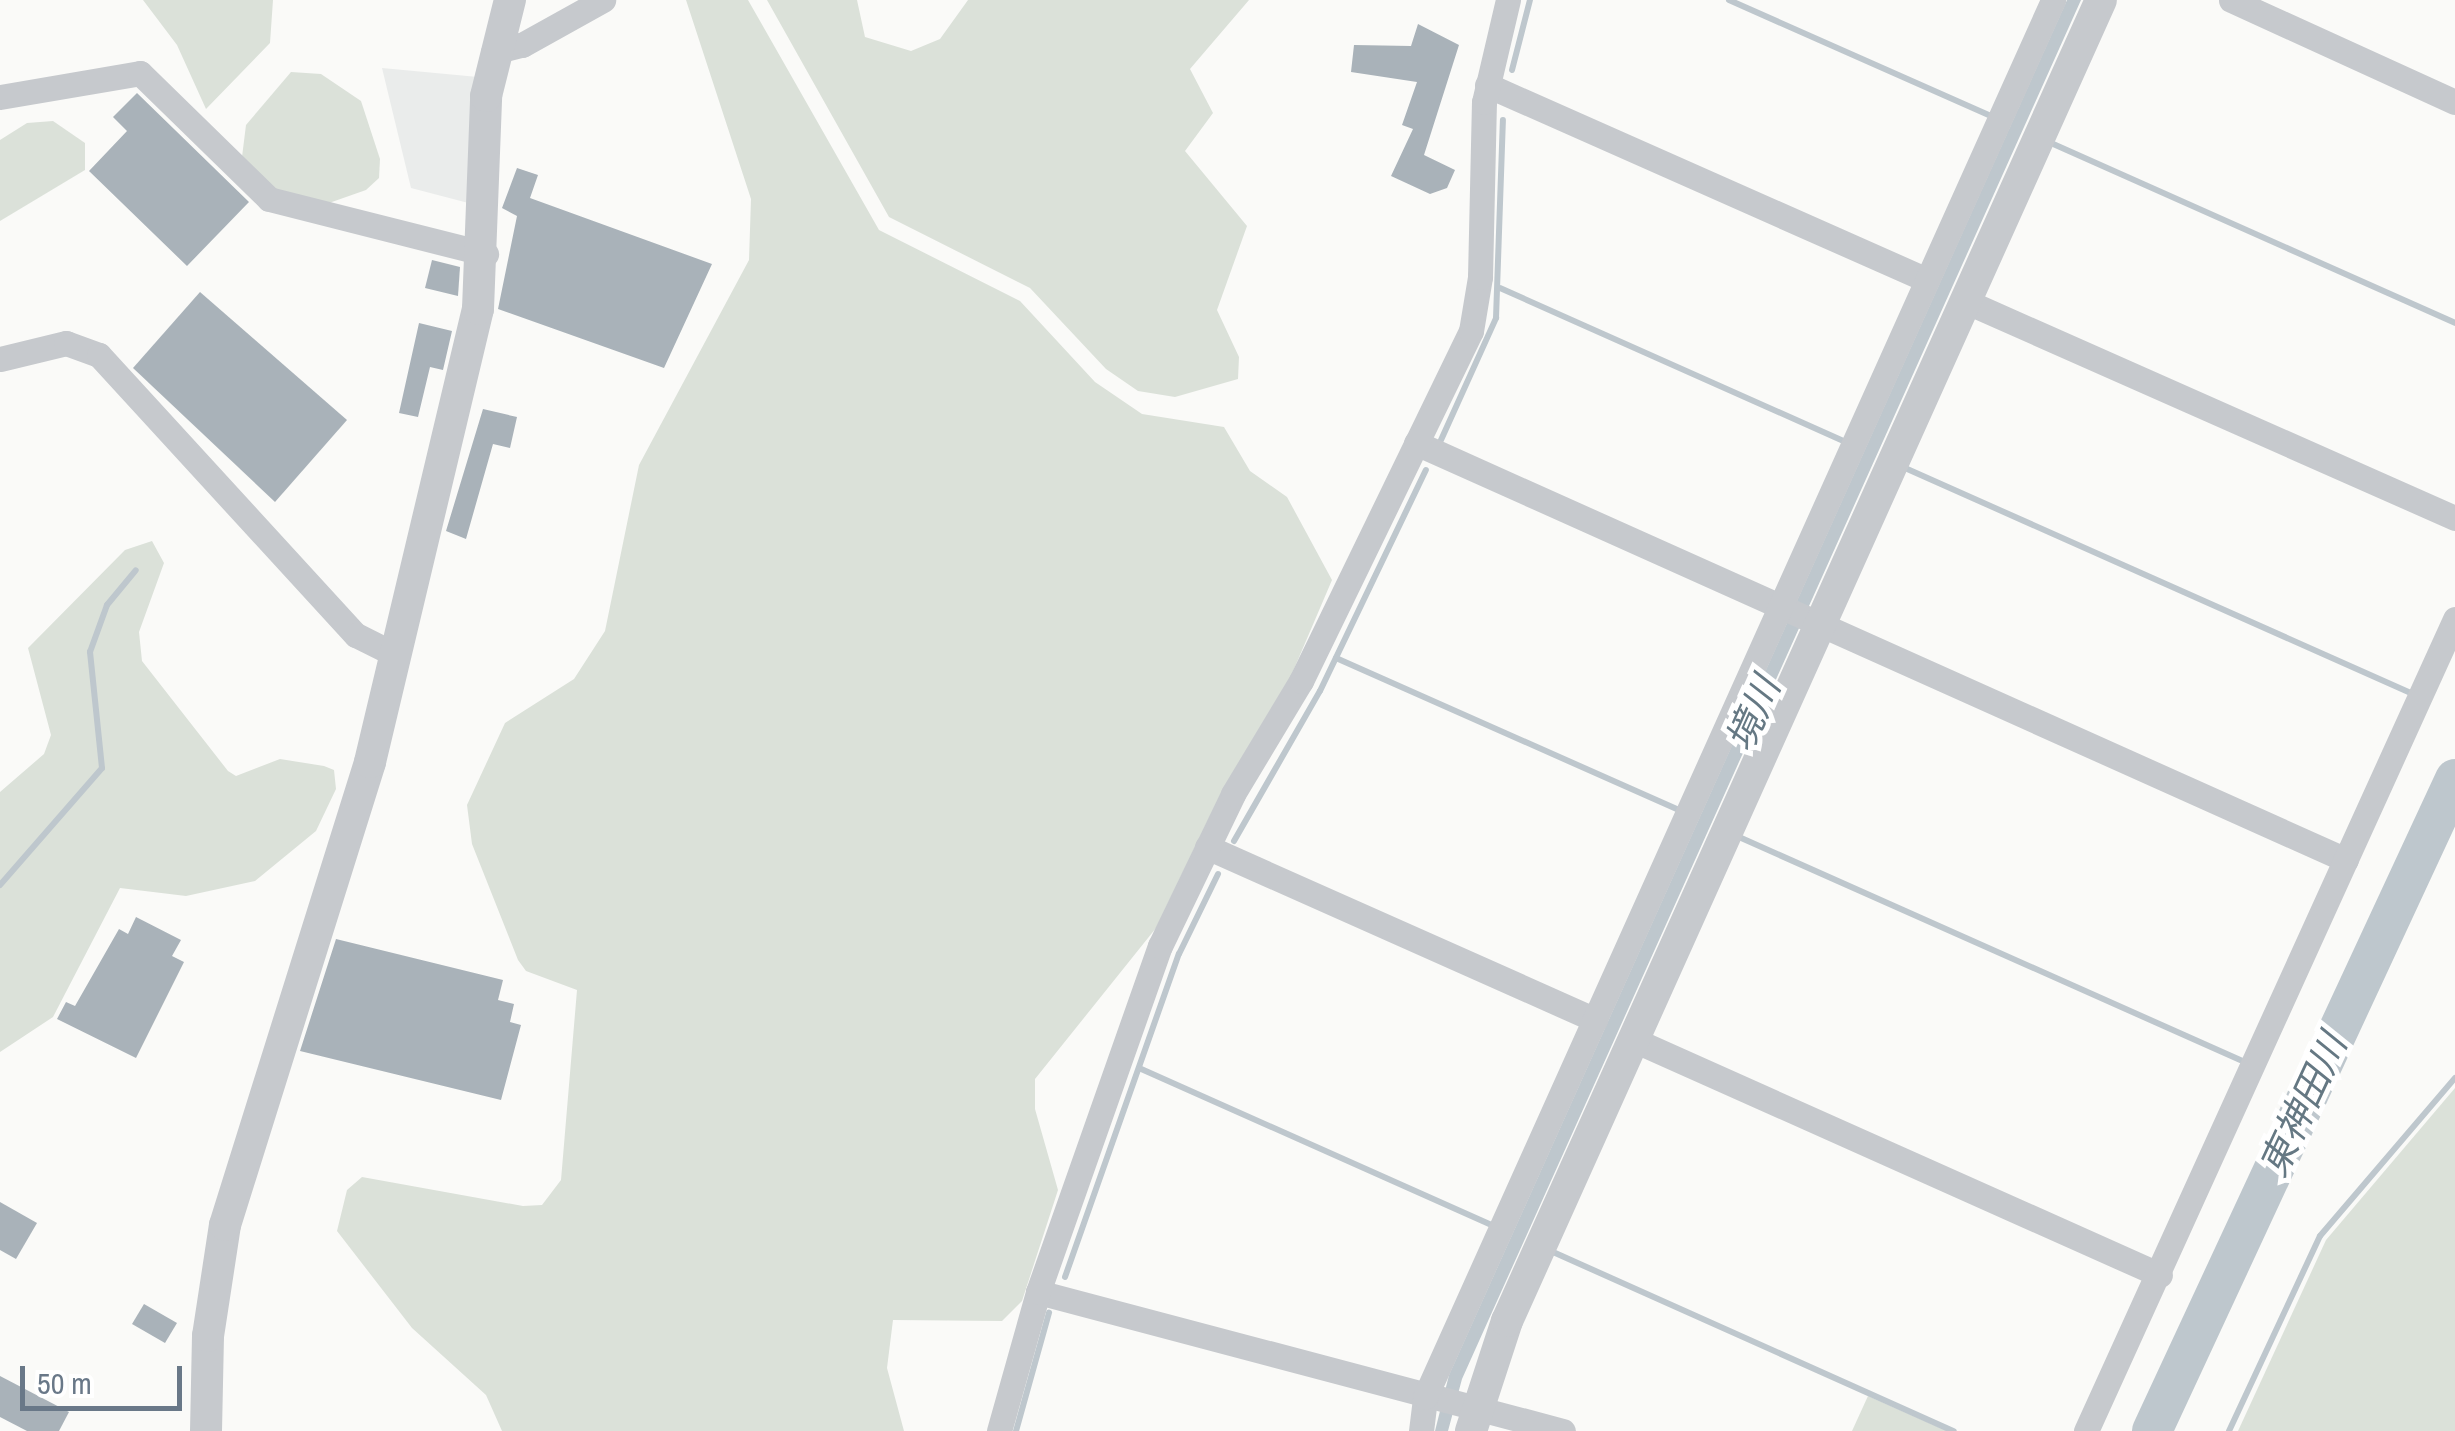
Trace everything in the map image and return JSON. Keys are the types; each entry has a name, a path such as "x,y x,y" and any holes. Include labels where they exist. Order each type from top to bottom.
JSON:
{"street":[{"path":"206,1431 208,1336 225,1225 370,762 486,254 493,52 510,0"},
{"path":"493,52 522,45 603,0"},
{"path":"999,1431 1038,1292 1160,946 1207,848 1301,681 1476,313 1487,85 1508,0"},
{"path":"1468,1415 1634,1040 1926,280 2052,0"},
{"path":"1422,1431 1430,1398 1594,1020 1798,616 1966,301 2101,0"},
{"path":"2230,0 2455,102"},
{"path":"0,98 140,73 269,199 486,254"},
{"path":"1487,85 1926,280"},
{"path":"1966,301 2455,518"},
{"path":"0,359 66,344 100,356 356,635 396,655"},
{"path":"1416,443 2346,860"},
{"path":"2086,1431 2455,618"},
{"path":"1207,848 1594,1020"},
{"path":"1634,1040 2160,1275"},
{"path":"1038,1292 1430,1398 1468,1415 1562,1431"}],"shaded area":[{"path":"143,0 273,0 270,43 206,109 177,45"},
{"path":"686,0 748,0 879,230 1020,301 1095,382 1142,414 1224,427 1250,471 1287,497 1332,580 1291,676 1223,789 1156,928 1035,1079 1035,1109 1058,1190 1022,1301 1002,1321 893,1320 887,1368 904,1431 502,1431 486,1395 412,1328 337,1231 347,1190 362,1177 523,1206 542,1205 561,1180 577,990 526,971 518,960 472,844 467,805 505,723 574,679 605,631 639,465 749,260 751,199"},
{"path":"767,0 857,0 865,37 911,51 940,39 968,0 1249,0 1190,69 1213,113 1185,151 1247,226 1217,310 1239,357 1238,379 1175,397 1138,391 1106,369 1030,288 889,217"},
{"path":"382,68 478,77 476,205 411,188"},
{"path":"291,72 321,74 361,101 380,159 379,178 366,190 329,203 275,190 242,157 246,125"},
{"path":"53,121 85,143 85,170 0,221 0,140 27,123"},
{"path":"152,541 164,563 139,632 142,661 228,771 236,776 280,759 324,766 334,770 336,789 316,831 255,881 186,896 120,888 53,1017 0,1052 0,792 44,754 51,735 28,648 125,550"},
{"path":"2455,1088 2455,1431 2238,1431 2326,1240"},
{"path":"1868,1396 1947,1431 1852,1431"}],"water":[{"name":"境川","path":"2067,0 2081,0 1462,1379 1448,1431 1435,1431 1449,1375"}],"building":[{"path":"1418,24 1459,45 1424,155 1455,170 1447,188 1430,194 1391,176 1413,129 1402,125 1417,82 1351,72 1354,45 1411,46"},
{"path":"137,93 249,202 187,266 89,171 127,131 113,117"},
{"path":"517,168 538,175 530,198 712,264 664,368 498,309 517,216 502,208"},
{"path":"432,260 460,267 458,296 425,288"},
{"path":"200,292 347,420 275,502 133,368"},
{"path":"419,323 452,331 443,370 430,367 418,417 399,413"},
{"path":"483,409 517,417 510,448 493,444 466,539 446,531"},
{"path":"136,917 181,940 172,956 184,962 136,1058 57,1019 66,1002 75,1006 119,929 128,934"},
{"path":"336,939 503,980 498,1000 514,1004 510,1022 521,1025 501,1100 300,1051"},
{"path":"0,1202 37,1223 16,1259 0,1250"},
{"path":"144,1304 177,1323 165,1343 132,1324"},
{"path":"0,1376 69,1412 59,1431 27,1431 0,1417"}],"waterway":[{"path":"1512,70 1530,0"},
{"path":"1729,0 1993,117"},
{"path":"1441,440 1496,318 1503,120"},
{"path":"2051,143 2455,323"},
{"path":"1500,288 1846,442"},
{"path":"1905,468 2413,694"},
{"path":"1234,841 1320,691 1426,470"},
{"path":"0,885 102,768 90,652 107,605 136,570"},
{"path":"1336,658 1681,811"},
{"name":"東神田川","path":"2152,1431 2455,779"},
{"path":"1739,837 2247,1063"},
{"path":"1065,1277 1179,954 1218,874"},
{"path":"1139,1068 1494,1226"},
{"path":"2229,1431 2320,1236 2455,1078"},
{"path":"1553,1252 1954,1431"},
{"path":"1016,1431 1049,1313"}]}
